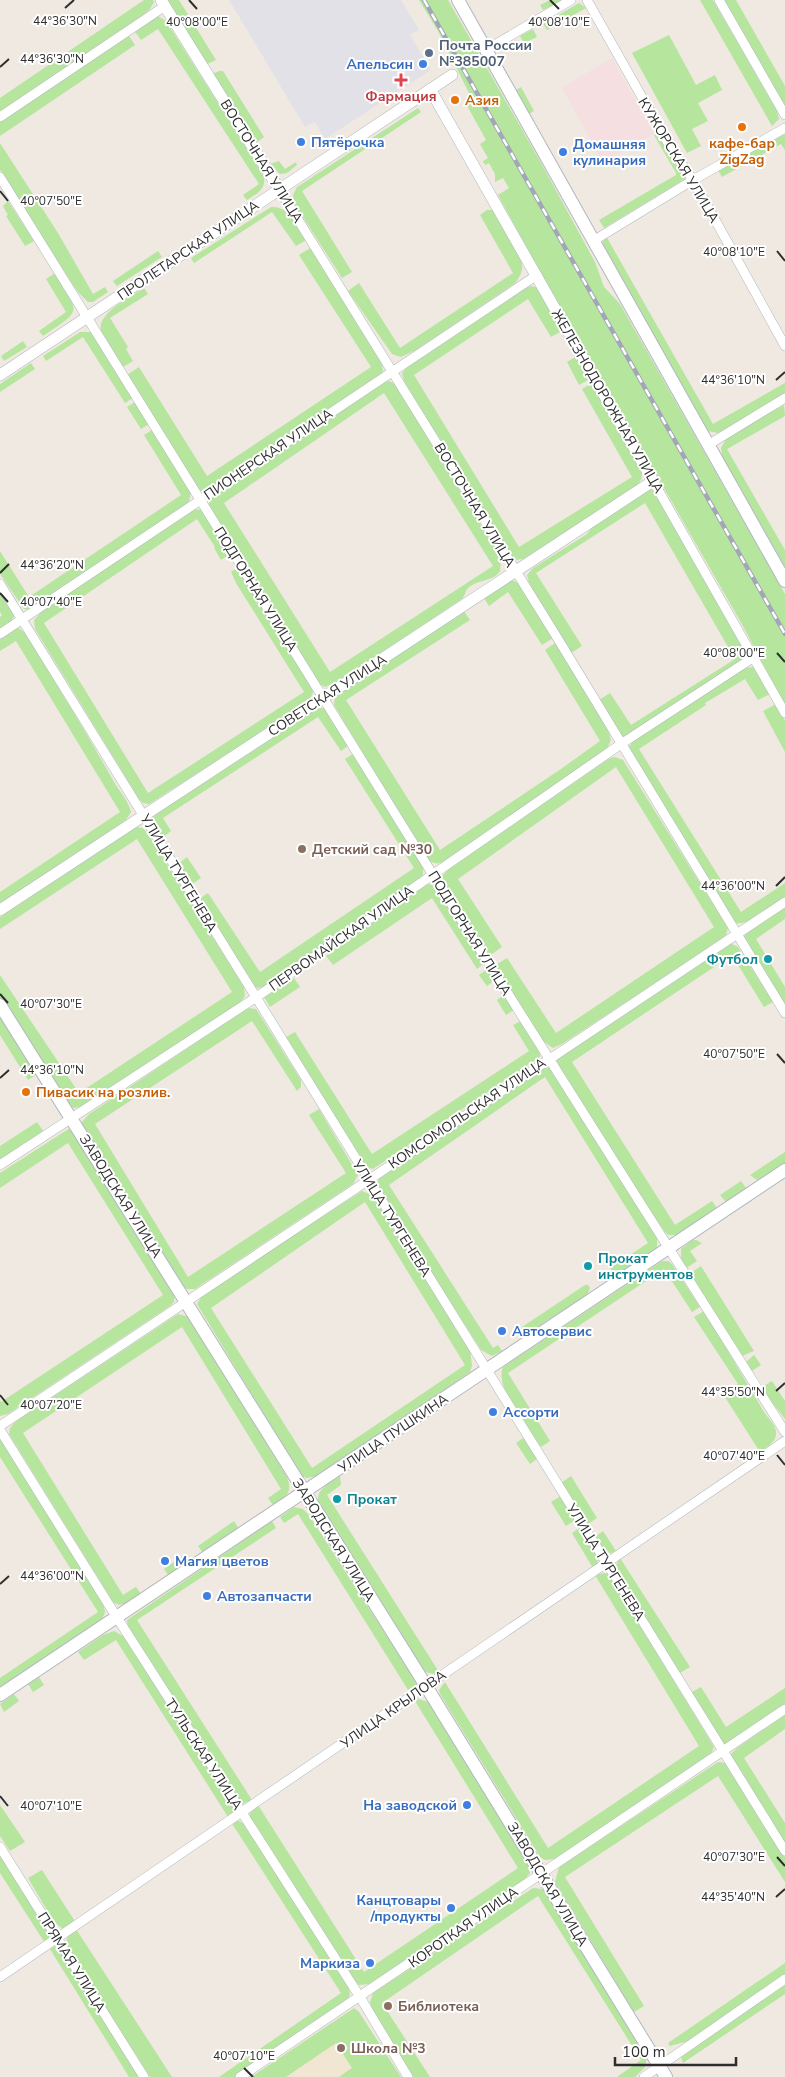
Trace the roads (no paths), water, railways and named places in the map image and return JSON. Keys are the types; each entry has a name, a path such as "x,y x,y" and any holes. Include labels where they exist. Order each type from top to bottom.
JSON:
{"main road":[{"path":"458,0 785,581"},
{"name":"ЗАВОДСКАЯ УЛИЦА","path":"0,1005 426,1686 663,2072"},
{"name":"УЛИЦА ПУШКИНА","path":"0,1694 117,1618 785,1170"}],"street":[{"path":"486,50 571,0"},
{"name":"КУЖОРСКАЯ УЛИЦА","path":"587,0 673,152 693,180 785,346"},
{"path":"718,0 785,115"},
{"path":"0,117 163,3"},
{"name":"ВОСТОЧНАЯ УЛИЦА","path":"163,3 393,371 785,1013"},
{"name":"ПРОЛЕТАРСКАЯ УЛИЦА","path":"0,374 452,75"},
{"name":"ЖЕЛЕЗНОДОРОЖНАЯ УЛИЦА","path":"430,89 785,713"},
{"path":"593,241 693,180 785,128"},
{"name":"ПОДГОРНАЯ УЛИЦА","path":"0,177 433,875 785,1432"},
{"name":"ПИОНЕРСКАЯ УЛИЦА","path":"0,634 537,275"},
{"path":"708,445 785,398"},
{"name":"СОВЕТСКАЯ УЛИЦА","path":"0,910 653,481"},
{"name":"УЛИЦА ТУРГЕНЕВА","path":"0,584 785,1851"},
{"name":"ПЕРВОМАЙСКАЯ УЛИЦА","path":"0,1165 255,998 621,744 754,657"},
{"name":"КОМСОМОЛЬСКАЯ УЛИЦА","path":"0,1428 368,1179 785,902"},
{"name":"ТУЛЬСКАЯ УЛИЦА","path":"0,1428 117,1618 360,1997 408,2077"},
{"name":"УЛИЦА КРЫЛОВА","path":"0,1977 785,1441"},
{"name":"КОРОТКАЯ УЛИЦА","path":"240,2077 785,1709"},
{"name":"ПРЯМАЯ УЛИЦА","path":"0,1846 144,2077"},
{"path":"644,2077 663,2072 785,1979"}],"railway":[{"path":"424,0 785,634"}],"place":[{"name":"Почта России №385007","path":"429,53"},
{"name":"Апельсин","path":"423,64"},
{"name":"Фармация","path":"401,80"},
{"name":"Азия","path":"455,100"},
{"name":"кафе-бар ZigZag","path":"742,127"},
{"name":"Пятёрочка","path":"301,142"},
{"name":"Домашняя кулинария","path":"563,152"},
{"name":"Детский сад №30","path":"302,849"},
{"name":"Футбол","path":"768,959"},
{"name":"Пивасик на розлив.","path":"26,1092"},
{"name":"Прокат инструментов","path":"588,1266"},
{"name":"Автосервис","path":"502,1331"},
{"name":"Ассорти","path":"493,1412"},
{"name":"Прокат","path":"337,1499"},
{"name":"Магия цветов","path":"165,1561"},
{"name":"Автозапчасти","path":"207,1596"},
{"name":"На заводской","path":"467,1805"},
{"name":"Канцтовары /продукты","path":"451,1908"},
{"name":"Маркиза","path":"370,1963"},
{"name":"Библиотека","path":"388,2006"},
{"name":"Школа №3","path":"341,2048"}]}
